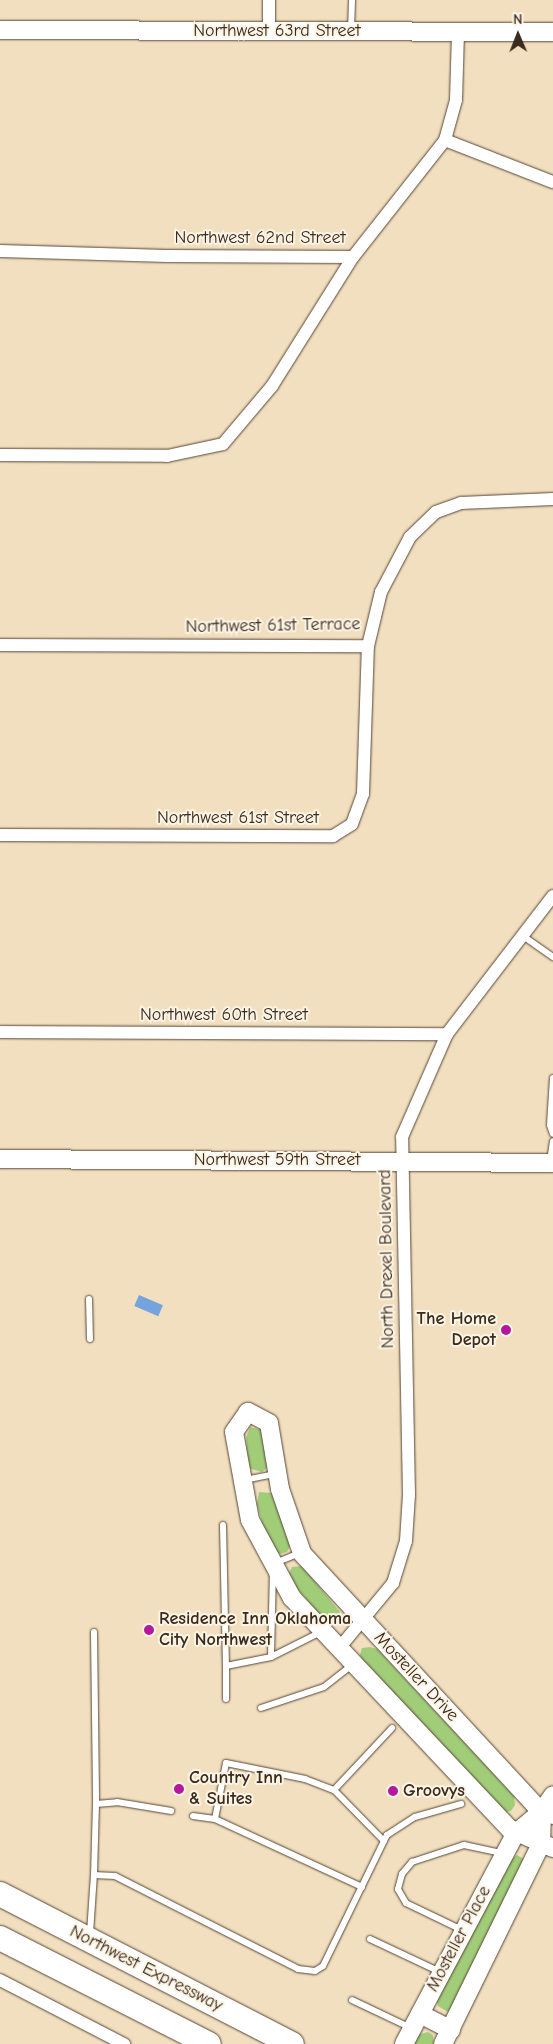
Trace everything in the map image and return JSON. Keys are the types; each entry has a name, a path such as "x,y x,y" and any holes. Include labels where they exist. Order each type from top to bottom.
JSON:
{"highway":[{"name":"Northwest Expressway","path":"0,1894 292,2044"},
{"path":"0,1938 209,2044"}],"street":[{"path":"269,0 269,31"},
{"name":"Northwest 63rd Street","path":"0,30 553,32"},
{"name":"Northwest 62nd Street","path":"0,251 167,256 353,257 445,140 456,100 458,32"},
{"path":"445,140 553,182"},
{"path":"0,455 167,456 223,444 272,386 353,257"},
{"name":"Northwest 61st Terrace","path":"0,645 368,646 381,592 410,537 436,512 462,503 553,499"},
{"name":"Northwest 61st Street","path":"0,834 333,836 352,824 363,794 368,646"},
{"name":"North Drexel Boulevard","path":"341,1646 365,1621 393,1583 406,1541 409,1495 402,1137 447,1034 553,896"},
{"name":"Northwest 60th Street","path":"0,1032 447,1034"},
{"name":"Northwest 59th Street","path":"0,1159 551,1163"},
{"name":"Mosteller Drive","path":"515,1834 353,1664 341,1646 292,1598 250,1520 234,1432 248,1412 269,1423 276,1474 302,1553 549,1813"},
{"path":"515,1834 547,1846 549,1813 553,1795"},
{"name":"Mosteller Place","path":"412,2029 515,1834 549,1813"},
{"name":"Mosteller Place","path":"447,2037 547,1846"},
{"path":"0,1980 124,2044"},
{"path":"412,2029 447,2037"}],"lane":[{"path":"351,31 352,0"},
{"path":"523,936 553,957"},
{"path":"553,1078 550,1125 553,1134"},
{"path":"551,1163 553,1141"},
{"path":"89,1299 90,1338"},
{"path":"244,1480 276,1474"},
{"path":"223,1525 226,1699"},
{"path":"271,1656 273,1564 302,1553"},
{"path":"226,1666 271,1656 325,1630"},
{"path":"90,1940 96,1804 94,1632"},
{"path":"260,1708 324,1687 353,1664"},
{"path":"334,1790 392,1728"},
{"path":"215,1819 226,1762 305,1779 334,1790 384,1840"},
{"path":"96,1804 112,1801 171,1811"},
{"path":"94,1875 115,1876 298,1970 316,1971 323,1966 384,1840 392,1831 415,1817 461,1804"},
{"path":"193,1816 215,1819 362,1887"},
{"path":"464,1930 406,1903 398,1889 402,1874 412,1862 464,1845 504,1853"},
{"path":"370,1939 442,1973"},
{"path":"352,2000 412,2029"}],"green space":[{"path":"250,1427 263,1430 268,1467 262,1472 251,1469 248,1463 246,1438"},
{"path":"259,1492 271,1493 276,1500 291,1544 287,1552 280,1554 269,1547 257,1504"},
{"path":"302,1566 340,1612 338,1624 326,1623 292,1582 289,1573 292,1567"},
{"path":"370,1647 377,1649 514,1796 515,1805 511,1811 506,1812 364,1663 360,1655 362,1648"},
{"path":"517,1855 527,1861 455,2008 448,2012 438,2006 436,1999 510,1860"},
{"path":"428,2032 433,2035 434,2044 412,2044 417,2035"}],"water":[{"path":"139,1295 163,1305 158,1316 134,1306"}],"place":[{"name":"The Home Depot","path":"506,1330"},
{"name":"Residence Inn Oklahoma City Northwest","path":"149,1630"},
{"name":"Country Inn & Suites","path":"179,1789"},
{"name":"Groovys","path":"393,1791"}]}
